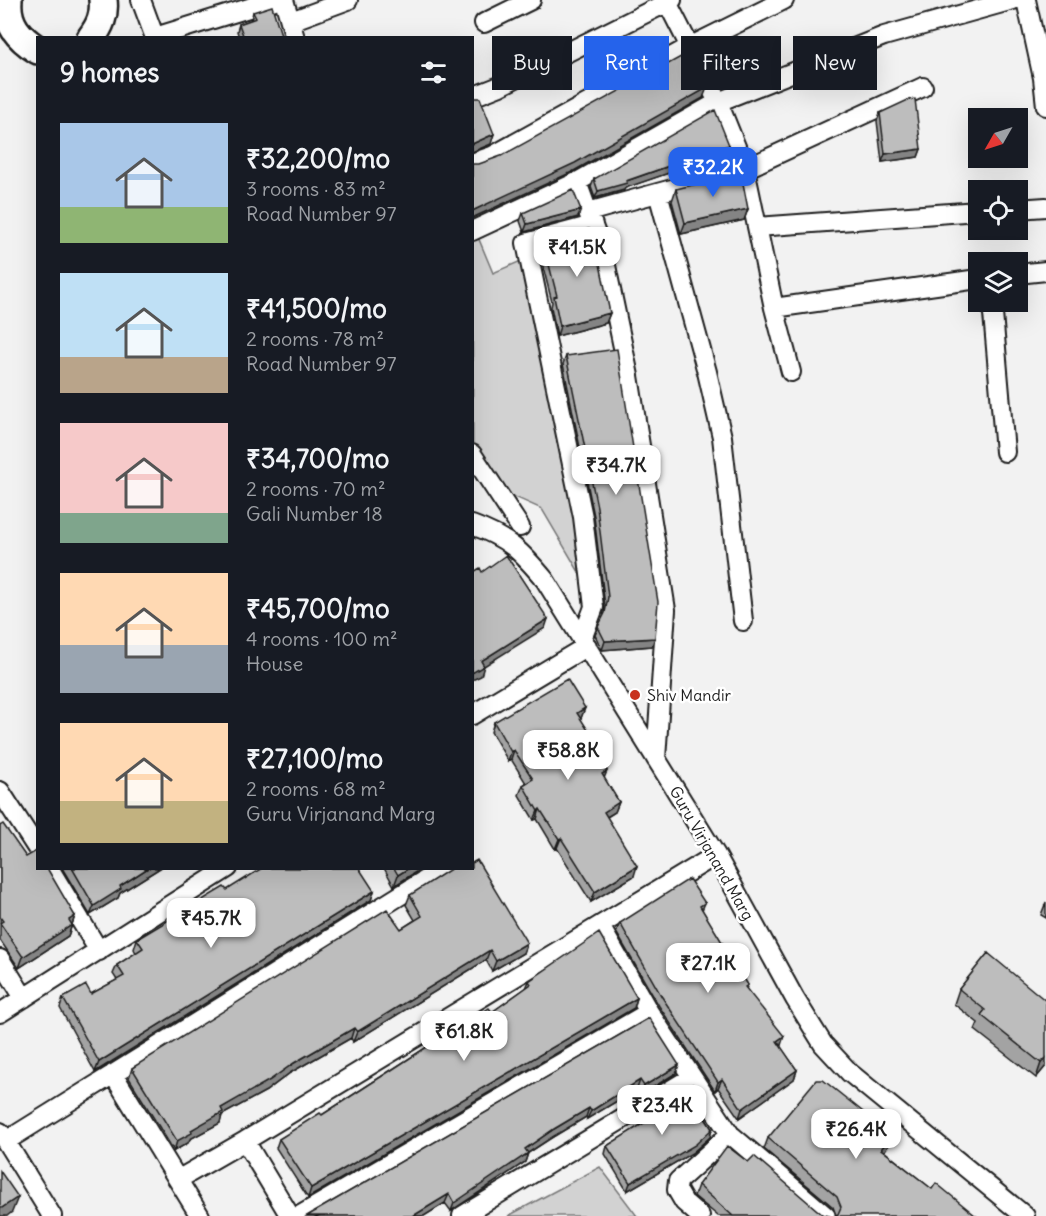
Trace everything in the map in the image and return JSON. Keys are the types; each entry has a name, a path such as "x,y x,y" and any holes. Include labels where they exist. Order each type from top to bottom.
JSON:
{"street":[{"path":"8,0 10,22 19,45"},
{"path":"94,36 100,26 104,9 103,0"},
{"path":"141,0 155,36"},
{"path":"158,36 275,0"},
{"path":"284,0 293,29 348,0"},
{"path":"484,23 531,0"},
{"path":"711,36 784,0"},
{"path":"474,230 577,182 718,102 884,36 1013,0"},
{"path":"1026,0 1043,78 1046,106"},
{"path":"474,96 500,86 668,1 684,36"},
{"path":"474,162 492,156 681,51"},
{"path":"474,714 584,643 594,607 583,517 526,243 658,193 745,169 923,87"},
{"path":"712,90 745,169 774,308 791,372"},
{"path":"577,182 604,256 629,376 666,610 656,759"},
{"path":"658,193 707,372 722,437 743,621"},
{"path":"1028,208 1046,207"},
{"path":"757,227 968,212"},
{"path":"1028,273 1046,271"},
{"path":"774,308 968,280"},
{"path":"993,312 1005,452"},
{"path":"474,457 520,527"},
{"name":"Guru Virjanand Marg","path":"474,526 495,533 521,551 545,580 716,855 795,999 823,1044 850,1073 1023,1216"},
{"path":"0,791 36,847"},
{"path":"179,1179 716,855"},
{"path":"49,870 99,951"},
{"path":"0,1013 225,870"},
{"path":"52,1216 3,1137 113,1074 441,870"},
{"path":"600,926 649,1012 730,1134 826,1216"},
{"path":"0,959 24,998"},
{"path":"299,1216 649,1012"},
{"path":"113,1074 200,1216"},
{"path":"462,1216 692,1077"},
{"path":"699,1216 684,1202 677,1190 678,1181 730,1134"},
{"path":"245,1141 290,1216"}],"shaded area":[{"path":"478,237 493,273 528,258 589,589 542,509 488,485 474,459 474,238"},
{"path":"600,1167 637,1216 508,1216"}],"building":[{"path":"272,6 281,36 243,36 239,24 256,18 253,12"},
{"path":"681,57 681,90 703,90 575,163 474,210 474,164 501,156 621,90 669,90 669,63"},
{"path":"474,98 480,98 494,134 474,143"},
{"path":"915,99 921,149 885,154 880,113"},
{"path":"715,110 729,145 626,181 627,183 598,191 594,179"},
{"path":"741,173 748,209 685,223 676,189"},
{"path":"573,190 581,210 527,224 523,213"},
{"path":"589,229 600,264 610,313 560,326 554,297 557,296 543,241"},
{"path":"617,349 658,602 655,638 605,641 598,627 605,613 608,597 597,507 566,356"},
{"path":"506,555 548,619 481,661 484,666 474,672 474,572 480,568 482,572"},
{"path":"567,679 585,708 577,713 593,738 589,740 607,771 602,774 619,802 604,812 637,866 595,892 561,838 559,839 540,809 538,811 523,785 533,779 514,750 511,752 494,722"},
{"path":"3,824 26,857 36,851 36,870 48,870 75,916 69,920 72,925 23,957 0,923 3,921 0,917 0,826"},
{"path":"477,860 527,943 496,961 490,950 357,1032 354,1028 294,1063 270,1080 221,1108 223,1112 191,1130 192,1133 177,1141 132,1068 387,909 401,929 422,916 410,895 449,870 474,870 474,862"},
{"path":"73,870 145,870 120,886 121,889 94,906"},
{"path":"259,870 360,870 374,891 99,1062 63,998 86,985 91,994 124,976 117,965 143,948 137,939 224,887 227,890"},
{"path":"395,870 406,870 398,875"},
{"path":"689,879 705,903 700,906 748,985 745,987 784,1036 777,1041 797,1070 742,1109 722,1079 718,1082 662,997 620,923"},
{"path":"599,933 637,998 311,1188 279,1139 320,1113 322,1115 390,1071 447,1034 446,1032 464,1019 467,1023 489,1008 492,1012 531,984 529,981"},
{"path":"988,953 1046,1001 1046,1058 1041,1063 981,1015 985,1010 959,989"},
{"path":"649,1018 679,1065 644,1086 640,1080 591,1111 589,1108 554,1129 525,1149 528,1153 454,1203 449,1194 413,1216 307,1216"},
{"path":"816,1080 823,1080 892,1135 881,1149 932,1189 936,1183 976,1216 834,1216 838,1214 841,1207 837,1197 768,1138"},
{"path":"692,1084 699,1096 693,1100 712,1129 695,1145 630,1183 607,1146 660,1113 656,1106"},
{"path":"727,1146 748,1162 754,1156 823,1215 830,1216 733,1216 698,1185"},
{"path":"0,1171 18,1197 0,1209"}],"place":[{"name":"Shiv Mandir","path":"635,695"}]}
